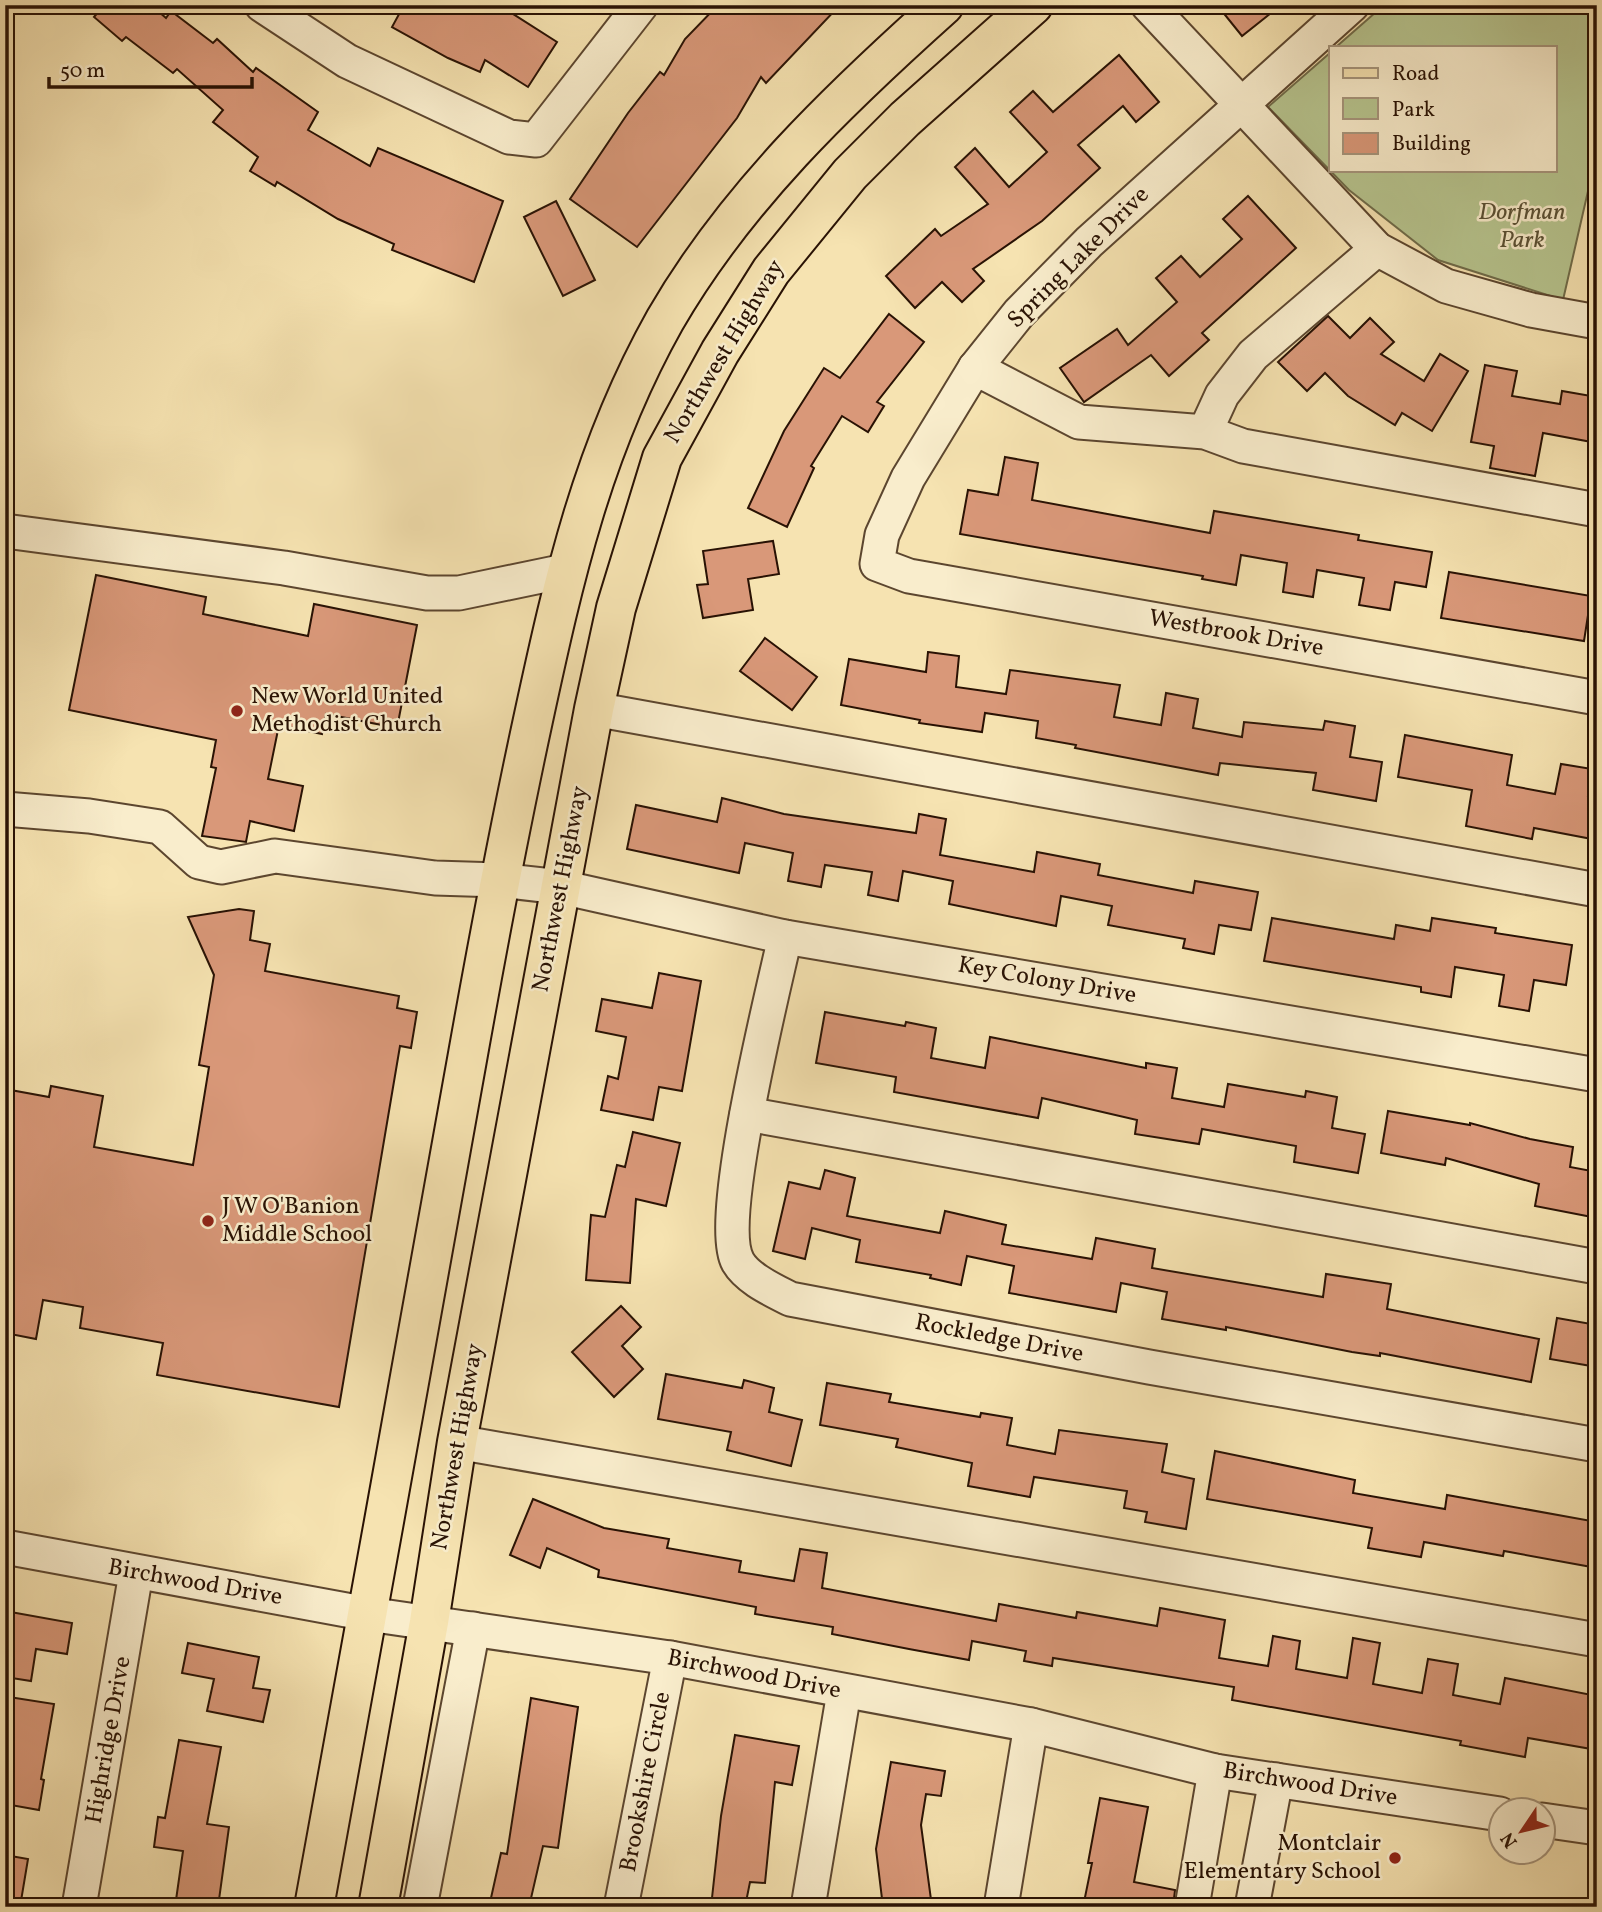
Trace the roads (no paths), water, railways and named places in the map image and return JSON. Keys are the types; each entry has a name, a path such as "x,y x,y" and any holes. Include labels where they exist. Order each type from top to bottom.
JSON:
{"main road":[{"path":"314,1907 499,880 565,571 584,503 613,426 666,320 718,240 799,143 870,72 944,5"},
{"name":"Northwest Highway","path":"378,1907 429,1622 457,1442 594,709 616,608 662,458 720,352 771,271 850,174 905,119 1033,5"}],"street":[{"path":"262,5 347,61 509,137 536,140 641,5"},
{"path":"1148,5 1377,249 1446,286 1531,310 1597,322"},
{"name":"Spring Lake Drive","path":"877,564 882,535 908,478 975,368 1019,313 1090,242 1352,5"},
{"path":"1205,432 1222,395 1253,355 1377,249"},
{"path":"975,368 1079,422 1205,432 1243,446 1597,510"},
{"path":"5,531 284,568 427,593 459,593 565,571"},
{"name":"Westbrook Drive","path":"877,564 909,576 1597,698"},
{"path":"594,709 1597,890"},
{"name":"Key Colony Drive","path":"5,809 89,816 160,827 200,862 221,867 275,856 435,878 499,880 561,887 785,937 1597,1074"},
{"name":"Rockledge Drive","path":"785,937 747,1114 731,1222 738,1262 761,1283 790,1299 1149,1367 1597,1445"},
{"path":"747,1114 1597,1267"},
{"path":"457,1442 1597,1640"},
{"name":"Birchwood Drive","path":"5,1547 368,1614 670,1658 1031,1726 1215,1771 1486,1812"},
{"name":"Highridge Drive","path":"79,1907 136,1573"},
{"path":"419,1907 473,1629"},
{"name":"Brookshire Circle","path":"621,1907 670,1658"},
{"path":"808,1907 844,1692"},
{"path":"1001,1907 1031,1726"},
{"path":"1192,1907 1215,1771"},
{"path":"1252,1907 1276,1780"},
{"path":"1556,1822 1597,1828"}],"place":[{"name":"New World United Methodist Church","path":"237,711"},
{"name":"J W O'Banion Middle School","path":"208,1221"},
{"name":"Montclair Elementary School","path":"1395,1858"}],"park label":[{"name":"Dorfman Park","path":"1522,227"}]}
